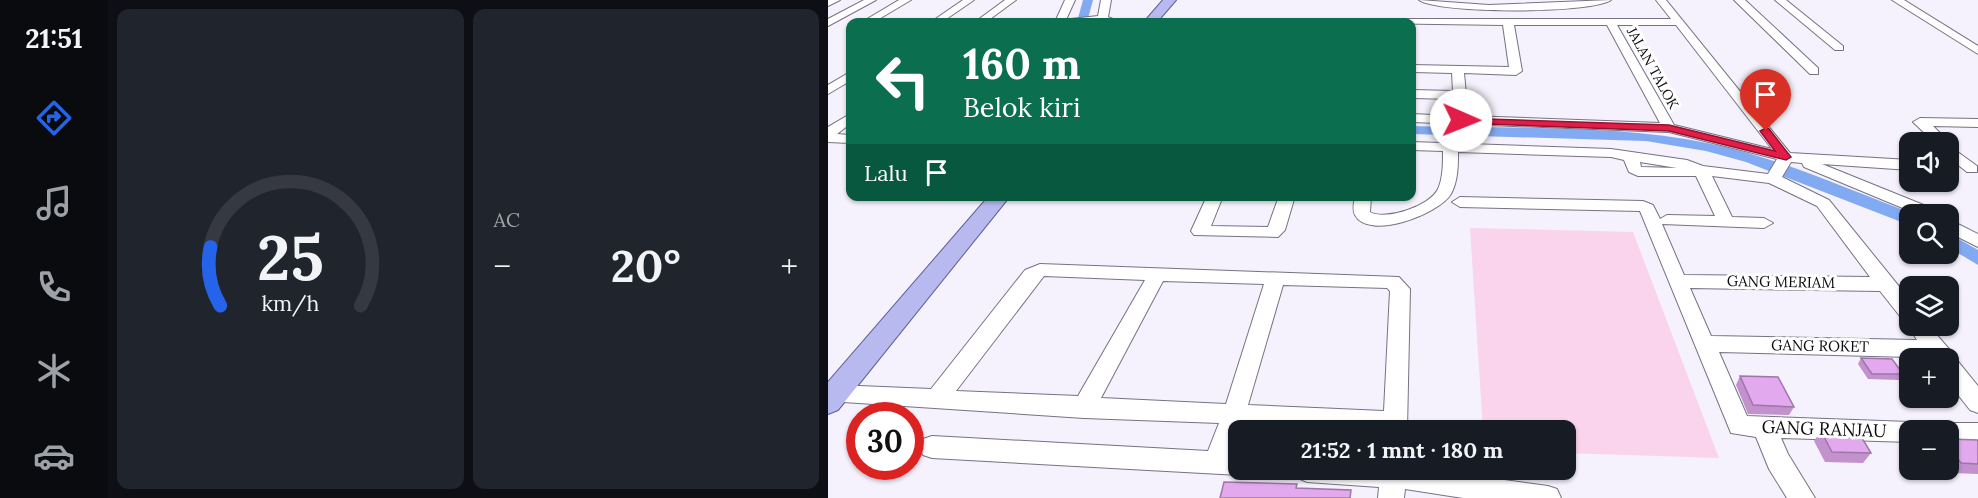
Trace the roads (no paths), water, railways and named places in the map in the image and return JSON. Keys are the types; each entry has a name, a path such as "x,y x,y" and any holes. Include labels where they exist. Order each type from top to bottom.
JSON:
{"main road":[{"path":"1154,18 1170,0"},
{"path":"831,398 996,201"}],"street":[{"path":"828,3 835,0"},
{"path":"829,23 871,0"},
{"path":"874,18 906,0"},
{"path":"942,18 969,0"},
{"path":"986,18 1011,0"},
{"path":"1062,18 1070,0"},
{"path":"1101,18 1106,0"},
{"path":"1424,0 1490,8 1606,0"},
{"path":"1661,0 1788,158 1899,164"},
{"path":"1738,0 1814,71"},
{"path":"1780,0 1839,48"},
{"path":"1897,0 1978,51"},
{"path":"1441,2 1442,22"},
{"path":"1563,3 1578,21"},
{"path":"1416,22 1678,22"},
{"path":"1416,68 1516,71 1508,22"},
{"name":"JALAN TALOK","path":"1610,22 1669,128"},
{"path":"829,23 846,23"},
{"path":"1458,69 1461,120"},
{"path":"828,90 846,79"},
{"path":"1416,94 1458,95"},
{"path":"1416,118 1669,128 1788,158 1905,204"},
{"path":"828,136 846,121"},
{"path":"1931,132 1920,122 1978,123"},
{"path":"828,136 846,138"},
{"path":"1416,146 1631,155 1634,169 1638,171 1686,173 1701,170 1730,171 1774,177 1823,203 1899,301"},
{"path":"1363,201 1362,213 1368,219 1406,216 1428,206 1442,194 1447,182 1451,147"},
{"path":"1774,177 1788,158"},
{"path":"1959,158 1975,170"},
{"path":"1959,169 1975,170"},
{"path":"1701,170 1726,222"},
{"path":"1213,201 1200,231 1272,233 1276,230 1285,201"},
{"path":"1460,202 1643,206 1647,209 1704,344"},
{"path":"1667,220 1764,223"},
{"path":"1959,230 1978,241"},
{"path":"937,399 1036,272 1046,269 1392,282 1398,286 1395,420"},
{"path":"1084,408 1158,273"},
{"path":"932,447 1227,463 1234,414 1275,278"},
{"name":"GANG MERIAM","path":"1678,281 1885,284"},
{"path":"1925,336 1935,348"},
{"name":"GANG ROKET","path":"1704,344 1899,355"},
{"name":"GANG RANJAU","path":"1704,344 1739,426 1899,432"},
{"path":"1959,379 1978,403"},
{"path":"831,398 937,399 1314,420"},
{"path":"1765,428 1778,461 1802,498"},
{"path":"1959,433 1978,434"},
{"path":"1393,481 1548,498"}],"waterway":[{"path":"1083,18 1088,0"},
{"path":"1416,130 1646,137 1707,147 1751,159 1899,215"},
{"path":"1959,246 1978,259"}]}
